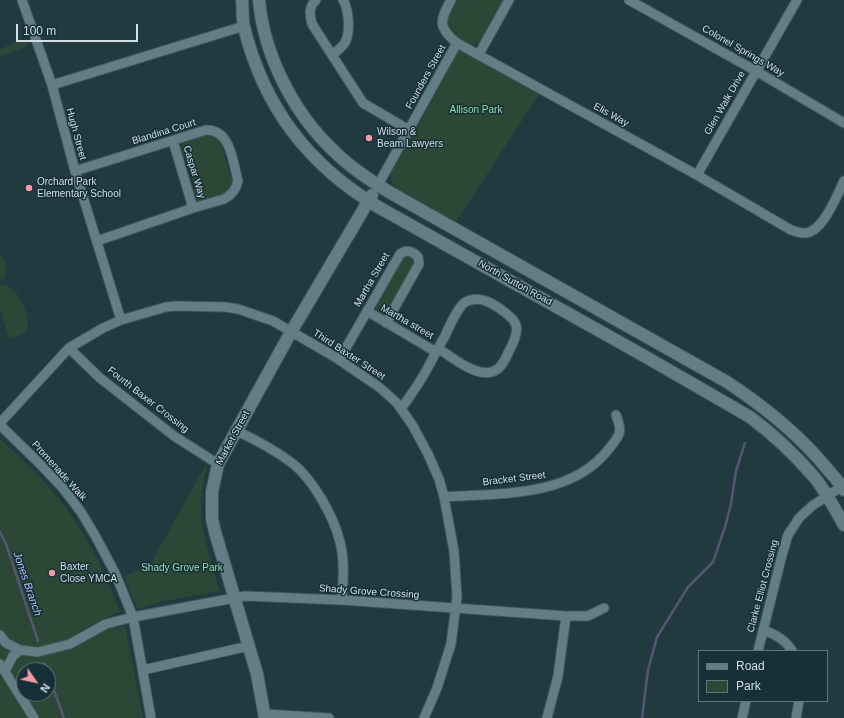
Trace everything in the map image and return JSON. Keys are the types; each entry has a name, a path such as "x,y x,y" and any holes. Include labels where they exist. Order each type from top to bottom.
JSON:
{"main road":[{"name":"North Sutton Road","path":"242,0 244,26 252,53 267,90 279,114 307,150 328,171 369,201 750,417 763,427 815,478 844,525"},
{"name":"North Sutton Road","path":"259,0 270,49 277,67 297,106 314,130 334,152 378,185 478,243 727,382 779,419 813,452 843,488"},
{"name":"Market Street","path":"265,716 257,674 215,532 212,519 212,492 218,464 291,332 378,185"}],"street":[{"name":"Hugh Street","path":"22,0 52,85 75,171 121,320"},
{"path":"316,0 312,3 309,12 312,24 363,103 409,130"},
{"path":"332,55 345,44 349,34 347,5 343,0"},
{"name":"Elis Way","path":"451,0 442,22 446,33 457,43 697,175 791,230 804,234 815,230 825,217 844,181"},
{"path":"479,54 509,0"},
{"name":"Colonel Springs Way","path":"629,0 756,71 844,123"},
{"name":"Glen Walk Drive","path":"697,175 797,0"},
{"path":"52,85 244,26"},
{"name":"Founders Street","path":"378,185 457,43"},
{"name":"Blandina Court","path":"75,171 206,130 213,130 220,133 227,141 238,181 237,187 233,193 224,199 97,241"},
{"name":"Caspar Way","path":"173,141 193,208"},
{"name":"Martha Street","path":"339,360 400,254 408,250 416,254 419,260 418,268 386,323"},
{"path":"401,409 420,381 437,350 463,305 471,299 485,300 505,313 516,324 516,331 508,353 499,367 491,372 477,372 437,350"},
{"name":"Third Baxter Street","path":"0,424 68,348 103,328 121,320 170,306 220,307 238,309 273,321 339,360 379,386 401,409 413,426 428,454 439,479 444,497 454,551 457,597 451,644 445,666 431,704 424,718"},
{"name":"Martha street","path":"367,311 386,323 437,350"},
{"name":"Fourth Baxer Crossing","path":"68,348 100,378 174,436 218,464"},
{"name":"Bracket Street","path":"444,497 536,489 556,485 571,479 593,465 614,442 621,428 616,415"},
{"name":"Promenade Walk","path":"0,424 61,486 81,512 116,573 133,617 152,718"},
{"path":"237,431 266,446 293,463 311,481 329,512 340,542 344,570 342,600"},
{"name":"Clarke Elliot Crossing","path":"758,650 788,535 799,518 812,506 843,488"},
{"name":"Shady Grove Crossing","path":"20,650 38,652 70,644 106,624 133,617 245,596 342,600 566,616 588,616 604,608"},
{"path":"547,718 558,676 566,616"},
{"path":"763,630 780,638 791,650"},
{"path":"0,635 6,643 20,650 2,668 34,718"},
{"path":"143,670 249,646"},
{"path":"742,718 746,702"},
{"path":"796,718 799,702"},
{"path":"265,716 329,718"}],"green space":[{"path":"456,0 505,0 481,41 473,44 455,36 448,30 448,16"},
{"path":"26,39 28,46 0,57 0,49"},
{"name":"Allison Park","path":"463,50 524,86 528,86 540,93 455,223 400,191 392,182 391,171 448,72 452,58"},
{"path":"209,134 217,136 223,144 222,148 230,176 233,177 234,184 226,195 199,202 196,200 186,159 183,156 180,147 183,143"},
{"path":"407,253 416,260 384,319 372,308 401,256"},
{"path":"0,256 5,261 5,276 4,279 0,280"},
{"path":"5,284 17,294 24,307 28,321 28,326 22,334 9,339 0,309 0,285"},
{"name":"Baxter Close YMCA","path":"0,439 28,465 65,506 84,535 100,565 120,612 107,617 110,629 125,626 143,718 0,718"},
{"name":"Shady Grove Park","path":"205,466 207,467 201,499 203,530 220,591 164,601 137,609 124,576 147,567 151,563"}],"waterway":[{"path":"642,718 648,670 657,637 688,587 713,562 725,527 731,504 736,471 745,443"},
{"name":"Jones Branch","path":"0,532 6,544 38,641"},
{"name":"Jones Branch","path":"56,696 64,718"}],"place":[{"name":"Wilson & Beam Lawyers","path":"369,138"},
{"name":"Orchard Park Elementary School","path":"29,188"},
{"name":"Baxter Close YMCA","path":"52,573"}]}
